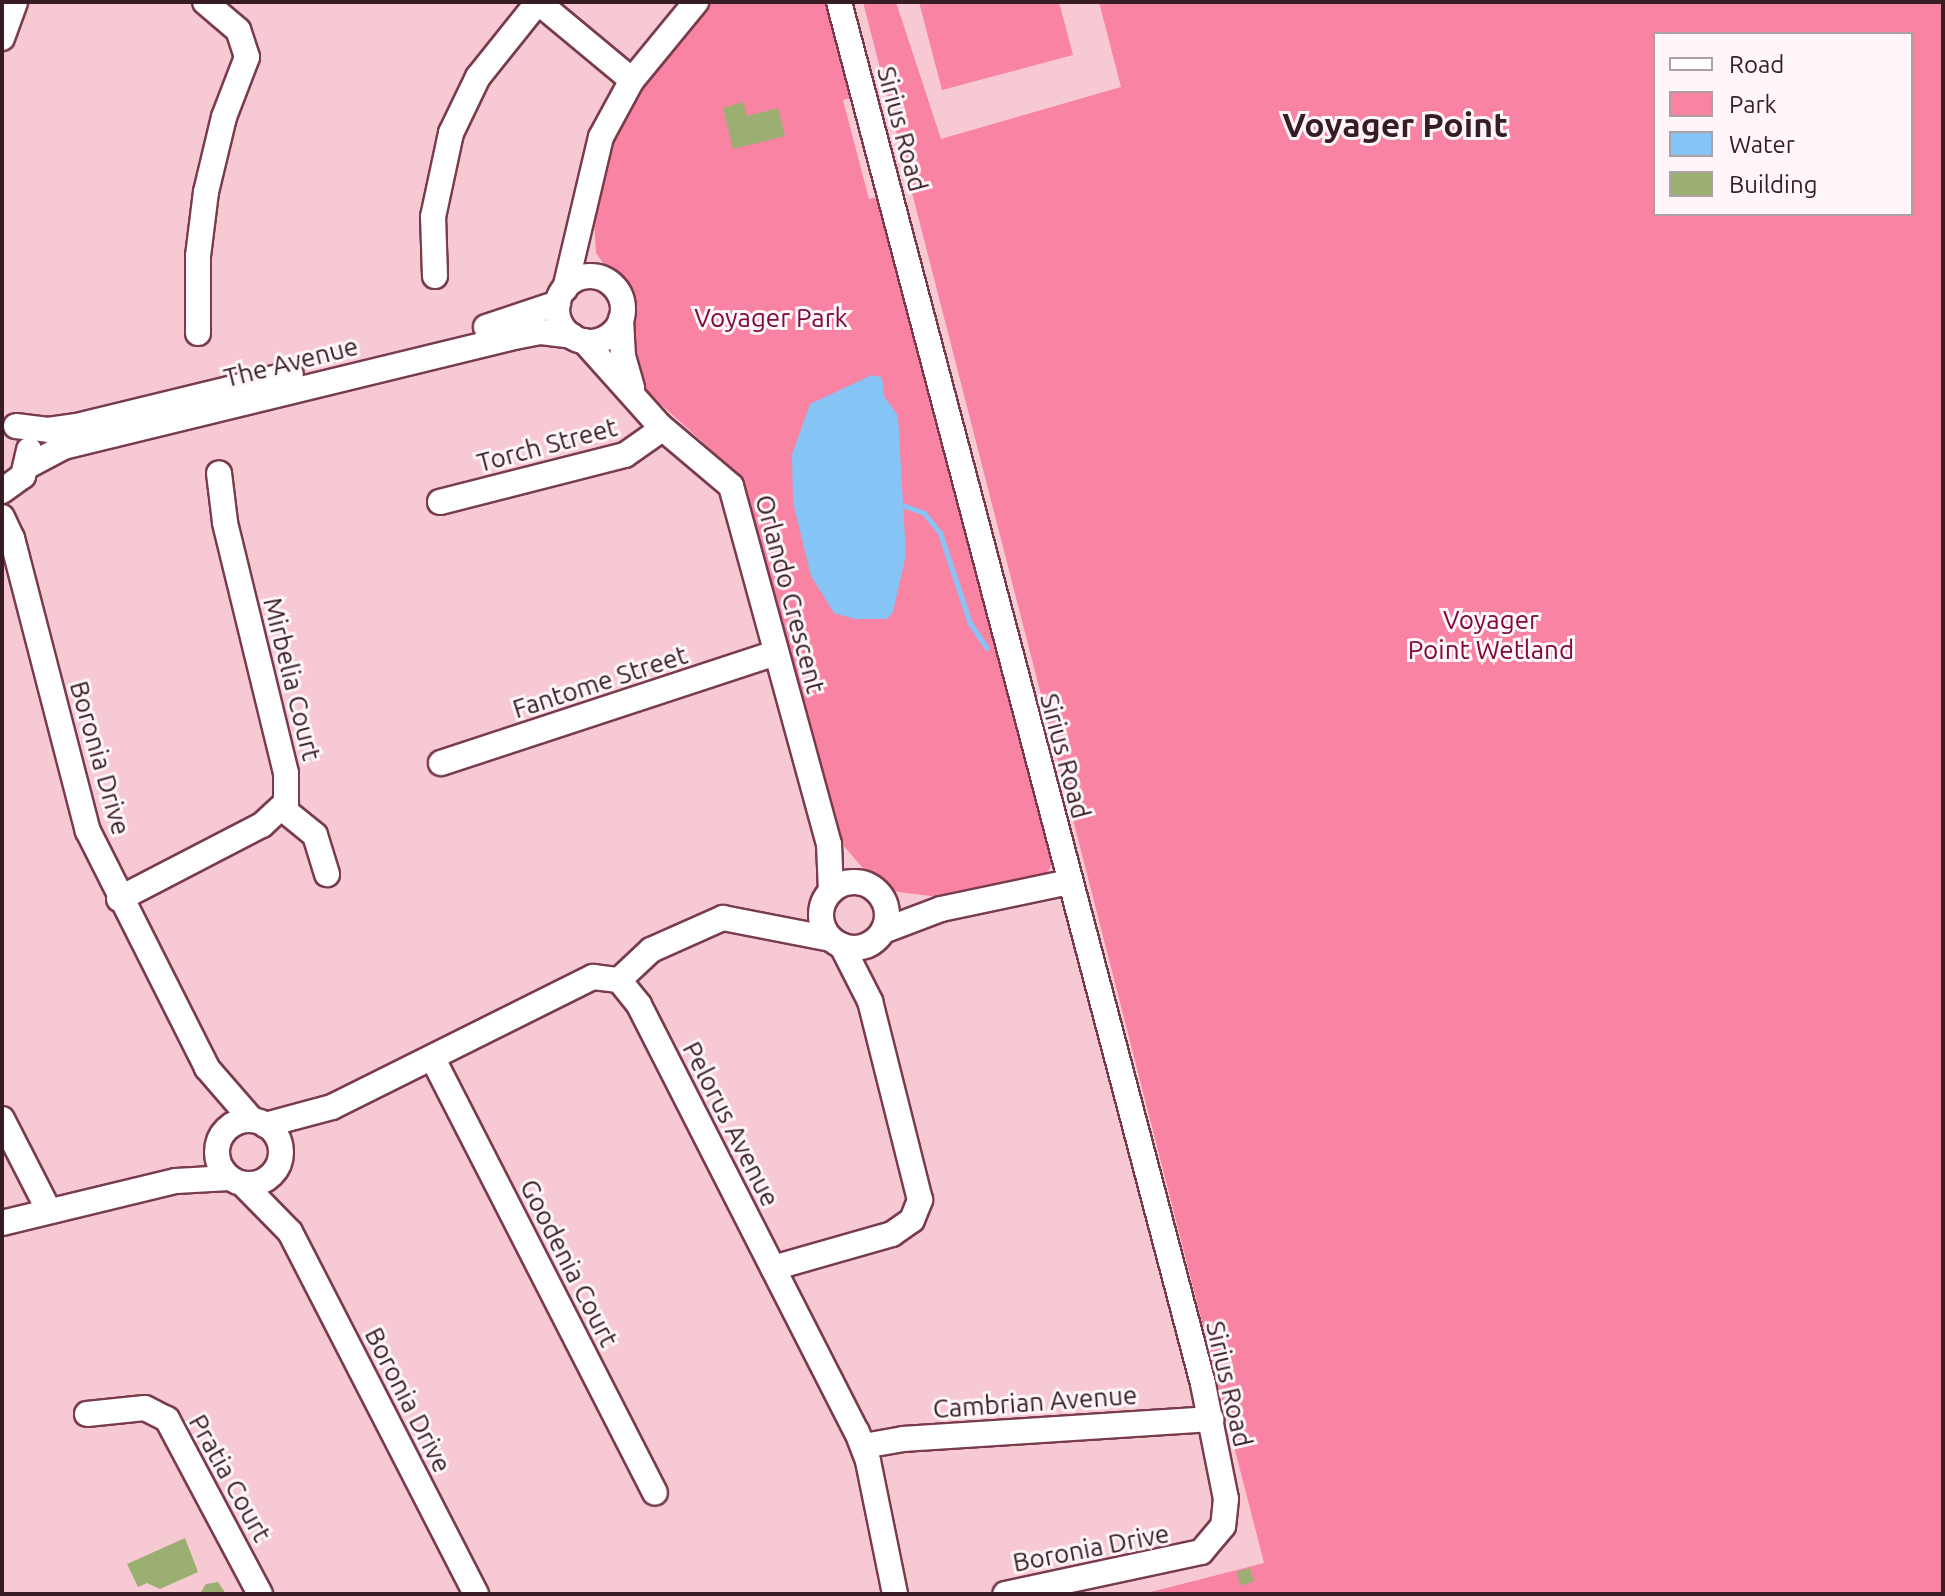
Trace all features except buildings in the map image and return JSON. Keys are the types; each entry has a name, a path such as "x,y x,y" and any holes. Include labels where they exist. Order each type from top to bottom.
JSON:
{"street":[{"path":"198,333 198,256 206,192 224,117 247,57 238,30 205,2"},
{"path":"435,276 433,217 451,133 478,77 538,2 632,80"},
{"path":"581,236 602,279 620,295 621,319 606,338 578,339 561,322 562,296 581,236 594,151 632,80 696,2"},
{"name":"Sirius Road","path":"839,2 1211,1419 1226,1499 1223,1526"},
{"path":"562,296 582,278 602,279"},
{"name":"The Avenue","path":"7,420 48,430 77,426 512,321 562,296"},
{"name":"Orlando Crescent","path":"621,319 624,359 635,398"},
{"name":"The Avenue","path":"16,479 72,444 509,338 541,332 578,339"},
{"name":"Orlando Crescent","path":"578,339 662,429 731,486 829,844 826,900"},
{"path":"7,420 29,446 16,479"},
{"name":"Torch Street","path":"440,502 625,455 662,429"},
{"name":"Mirbelia Court","path":"219,473 225,522 286,773 283,809"},
{"name":"Boronia Drive","path":"16,479 7,528 13,591 83,814 119,899 207,1068 259,1123"},
{"name":"Fantome Street","path":"441,763 776,653"},
{"path":"119,899 262,825 283,809 315,835 327,874"},
{"name":"Orlando Crescent","path":"829,844 861,882"},
{"path":"781,926 826,900 844,883 861,882 882,897 941,909"},
{"path":"2,1223 176,1181 259,1183 302,1128 332,1107 593,977 619,980 642,955 711,921 733,919 781,926 837,942 878,936 941,909 1069,882"},
{"path":"870,1001 878,936 887,912 882,897"},
{"path":"773,1268 892,1234 917,1210 919,1188 870,1001 837,942 826,900"},
{"name":"Pelorus Avenue","path":"619,980 639,1005 864,1446 895,1594"},
{"name":"Goodenia Court","path":"433,1059 655,1493"},
{"name":"Boronia Drive","path":"207,1068 219,1143"},
{"path":"176,1181 219,1143 233,1124 259,1123 332,1107"},
{"path":"2,1119 49,1211"},
{"path":"259,1123 276,1134 279,1161"},
{"path":"219,1143 236,1181"},
{"name":"Boronia Drive","path":"279,1161 290,1232 476,1594"},
{"name":"Boronia Drive","path":"236,1181 290,1232"},
{"name":"Pratia Court","path":"87,1414 145,1408 167,1419 260,1594"},
{"name":"Cambrian Avenue","path":"864,1446 903,1439 1211,1419"},
{"name":"Boronia Drive","path":"1005,1594 1191,1556 1211,1545 1223,1526"}],"green space":[{"name":"Voyager Park","path":"832,2 857,96 843,100 869,199 883,196 1052,844 1052,864 1044,879 983,893 939,897 898,892 874,881 843,845 743,489 728,465 645,390 636,375 630,300 596,253 593,199 608,139 643,83 709,3"},
{"name":"Voyager Point Wetland","path":"863,2 896,2 941,139 1121,87 1099,2 1943,2 1943,1594 1143,1594 1264,1563"},
{"path":"919,2 1059,2 1073,55 942,90"}],"water":[{"path":"872,375 882,377 884,396 898,416 906,555 893,612 887,619 855,619 834,613 811,576 793,502 792,455 810,404"}],"waterway":[{"path":"905,506 924,513 940,533 970,623 987,648"}],"district":[{"name":"Voyager Point","path":"1395,125"}]}
